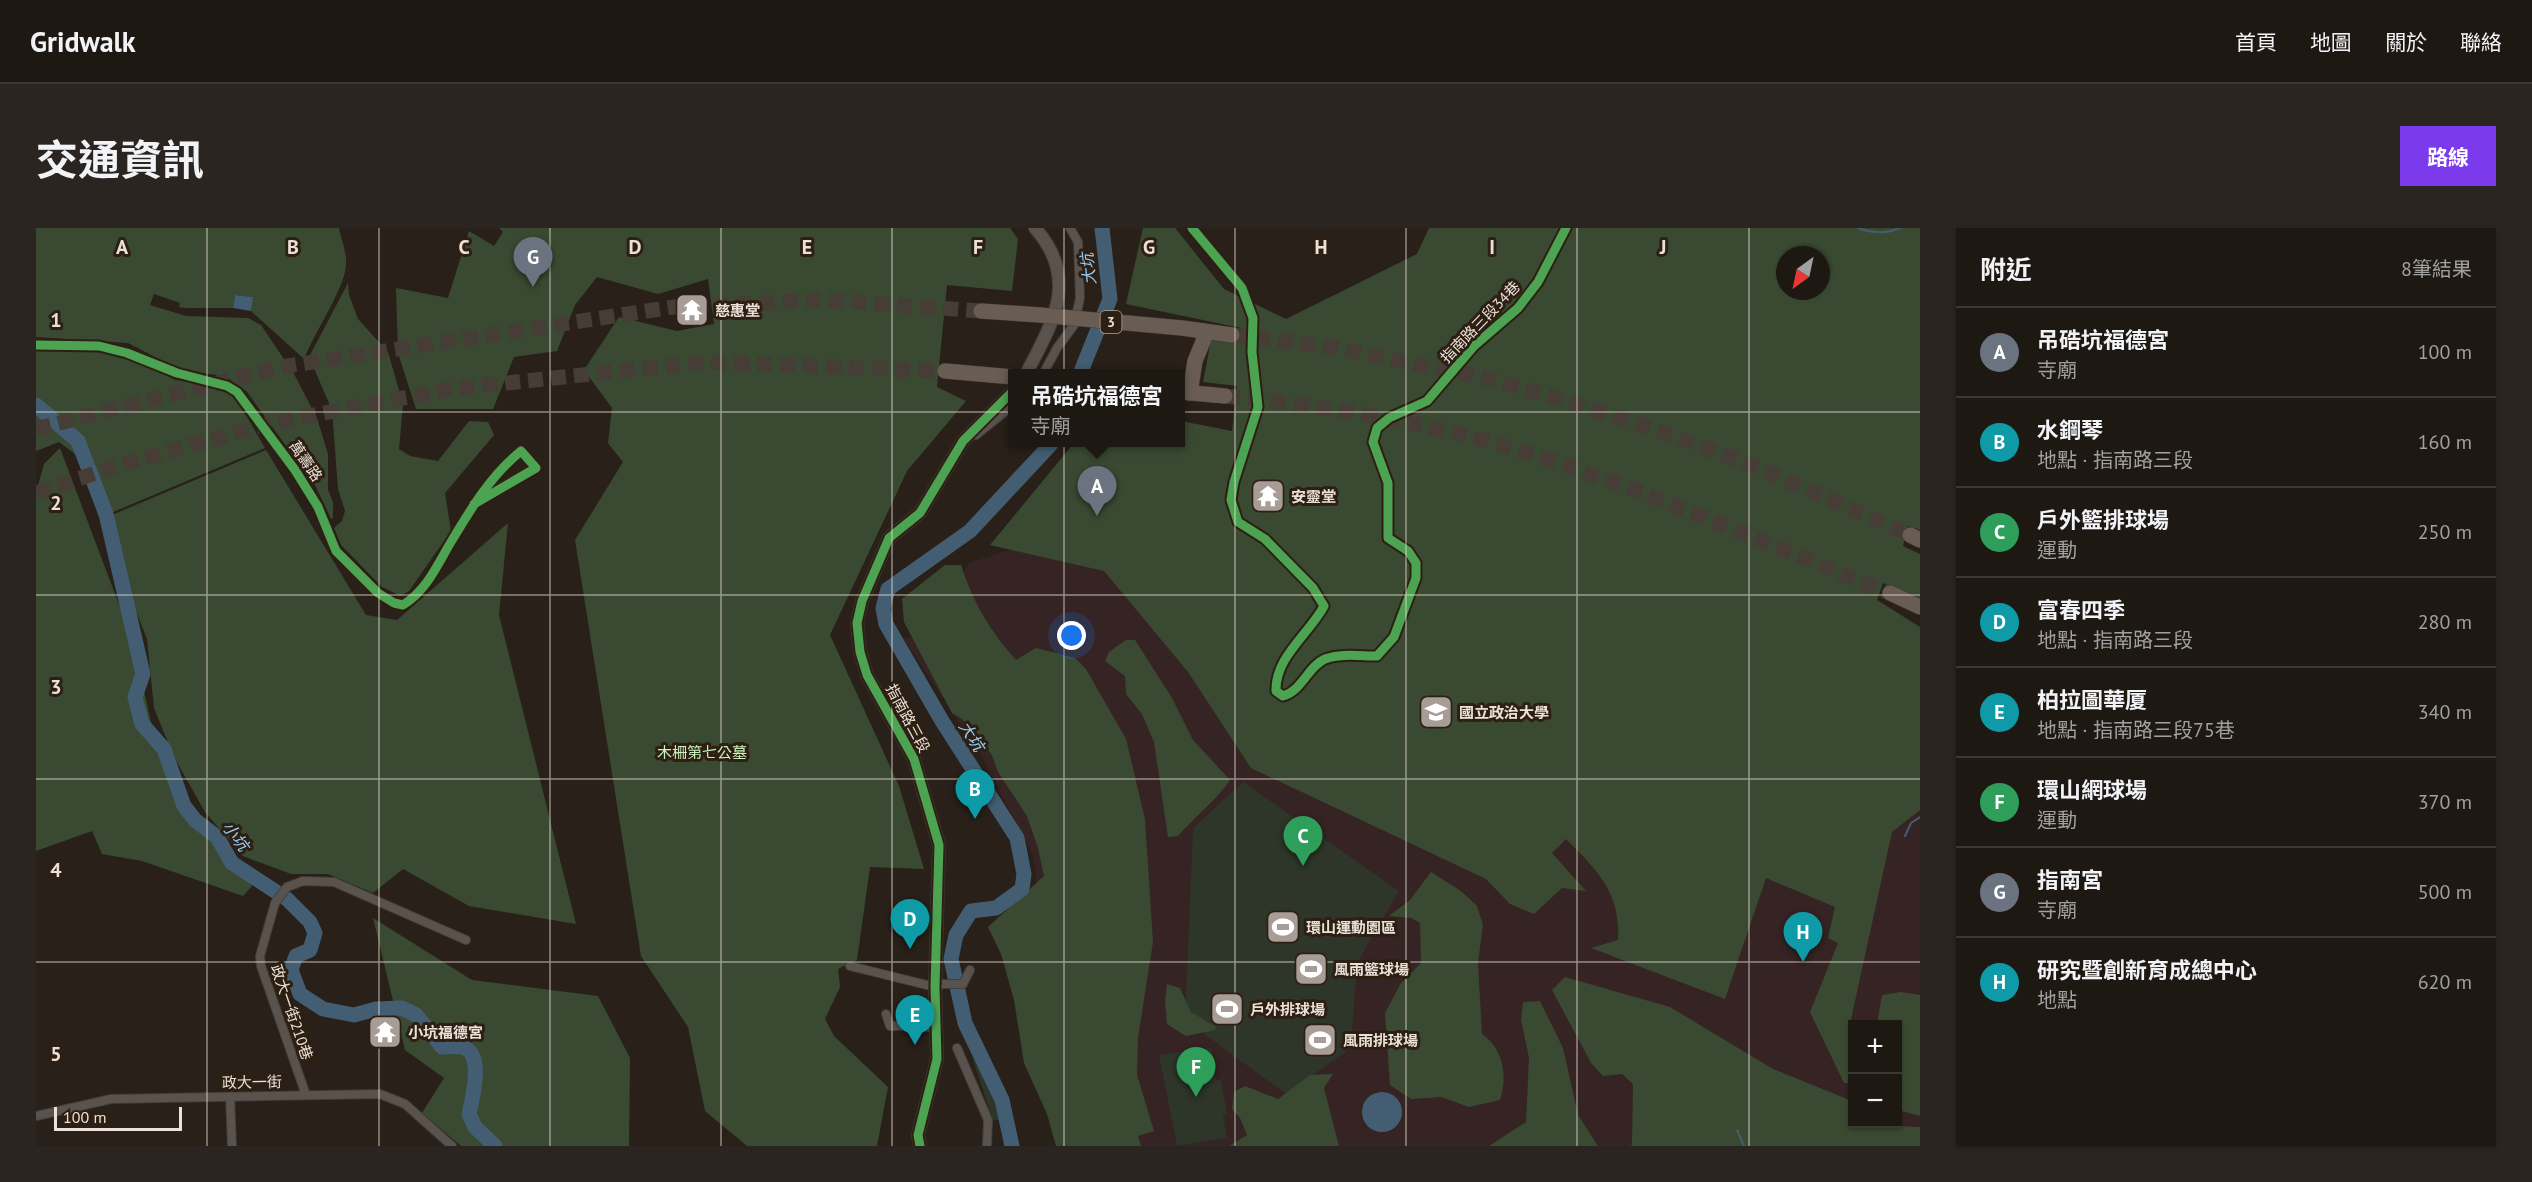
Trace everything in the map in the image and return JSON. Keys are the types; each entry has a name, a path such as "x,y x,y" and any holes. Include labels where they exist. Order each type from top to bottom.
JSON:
{"highway":[{"name":"3","path":"981,311 1182,328 1232,336"},
{"path":"1207,332 1186,392 1225,396"},
{"path":"952,371 1008,376"},
{"path":"1890,593 1920,607"}],"street":[{"path":"1029,369 1054,319 1059,301 1054,255 1035,228"},
{"path":"1046,369 1057,348 1074,325 1080,298 1078,243 1070,228"},
{"name":"指南路三段34巷","path":"1192,228 1242,288 1253,318 1252,352 1258,407 1234,482 1231,500 1238,522 1265,539 1313,588 1324,606 1318,618 1289,653 1276,679 1276,691 1283,696 1291,693 1323,660 1336,656 1377,656 1394,638 1416,578 1416,563 1408,551 1388,538 1388,483 1373,442 1377,428 1389,418 1427,401 1474,346 1518,308 1538,282 1566,228"},
{"name":"萬壽路","path":"36,345 99,346 127,353 177,373 227,386 237,392 295,470 318,507 336,551 378,593 394,603 403,605 421,592 474,504 493,478 521,451 536,468 474,504"},
{"name":"指南路三段","path":"920,1146 918,1135 937,1059 939,845 914,759 867,675 860,652 856,623 862,601 889,538 920,513 954,455 976,427 1008,396"},
{"path":"954,455 1008,409"},
{"name":"政大一街210巷","path":"306,1095 261,966 260,956 275,903 284,890 303,881 334,882 466,940"},
{"path":"850,966 939,985 963,984 970,977 970,970"},
{"path":"886,1014 890,1026 923,1026 936,1029"},
{"path":"957,1048 988,1120 987,1146"},
{"name":"政大一街","path":"36,1116 111,1099 370,1094 393,1097 414,1111 452,1146"},
{"path":"230,1096 232,1146"}],"shaded area":[{"name":"國立政治大學","path":"1750,497 1920,670 1920,1146 1111,1146 1038,896 1033,855 980,754 903,638 977,624 959,580 969,563 1088,524"}],"green space":[{"path":"36,228 339,228 346,256 344,275 304,359 251,311 252,297 235,295 233,308 185,308 179,307 180,303 154,294 150,305 186,316 248,318 261,325 294,374 317,418 328,454 328,490 333,502 333,518 331,519 316,487 247,392 225,376 180,370 128,343 36,337"},
{"name":"木柵第七公墓","path":"499,228 1010,228 1018,239 1012,291 947,285 937,387 966,401 907,471 830,635 899,786 924,869 870,867 857,960 838,969 840,987 825,1019 834,1036 888,1087 877,1146 747,1146 705,1111 688,1027 641,956 575,540 623,462 608,443 612,408 584,370 619,317 677,331 714,324 708,279 658,294 597,277 575,305 557,351 514,357 493,409 416,409 398,353 396,288 448,298 469,231 494,246 503,232"},
{"path":"1143,228 1175,228 1224,289 1286,319 1417,254 1429,228 1920,228 1920,530 1908,526 1903,546 1920,554 1920,598 1883,583 1877,600 1920,627 1920,810 1892,832 1851,1020 1848,1020 1848,1083 1844,1083 1810,1012 1838,943 1828,938 1835,907 1766,878 1725,999 1591,948 1618,940 1616,909 1597,872 1566,839 1552,853 1586,891 1562,888 1534,914 1510,904 1486,879 1251,768 1188,672 1104,571 990,545 1071,447 1185,447 1185,422 1232,431 1237,386 1203,382 1211,340 1240,343 1241,328 1126,304"},
{"path":"348,283 349,295 358,319 388,352 403,404 399,449 410,456 438,461 469,421 488,422 494,435 445,493 451,531 409,591 401,596 382,587 341,545 334,528 342,521 345,511 338,489 332,410 309,357"},
{"path":"36,348 112,352 139,360 175,380 217,385 233,393 265,448 99,518 79,457 59,442 36,451"},
{"path":"60,448 132,639 156,744 184,813 252,886 243,896 142,861 102,854 92,831 36,851 36,493 44,464"},
{"path":"266,450 366,615 397,620 508,523 499,615 576,924 469,906 403,869 373,893 328,874 291,874 243,856 205,812 174,757 154,708 147,639 100,520"},
{"path":"945,565 961,565 983,616 1016,660 1036,648 1075,658 1086,669 1126,739 1145,819 1153,942 1138,1038 1137,1075 1154,1131 1138,1136 1141,1146 1056,1146 1047,1114 1024,1063 1014,1000 1001,954 988,927 1044,876 1038,848 1027,816 998,772 992,755 962,719 952,713 904,622 902,599"},
{"path":"1126,640 1135,640 1172,698 1193,740 1230,780 1178,836 1168,837 1154,742 1142,714 1126,694 1125,676 1105,661 1109,652"},
{"name":"環山運動園區","path":"1243,782 1399,891 1357,963 1351,1048 1286,1094 1185,1020 1193,828"},
{"path":"1431,872 1461,891 1477,906 1483,925 1478,963 1482,1034 1495,1047 1502,1063 1504,1082 1500,1100 1469,1107 1441,1097 1411,1099 1390,1085 1385,1013 1401,983 1421,963 1420,923 1411,918 1389,916 1410,900"},
{"path":"373,918 472,980 598,996 630,1058 629,1146 461,1146 422,1113 444,1078 405,1050"},
{"path":"1565,977 1670,1007 1773,1069 1848,1099 1848,1128 1920,1127 1920,1146 1629,1146 1632,1145 1633,1084 1622,1074 1603,1076 1591,1063 1552,990"},
{"path":"1167,984 1180,988 1191,1012 1216,1027 1215,1030 1186,1036 1167,1024 1165,1002"},
{"path":"1901,992 1920,995 1920,1116 1902,1111 1902,1020 1878,1020 1882,995"},
{"path":"1540,1001 1563,1048 1578,1115 1598,1146 1489,1146 1526,1122 1529,1058 1521,1020 1523,1002"},
{"path":"1212,1048 1216,1080 1221,1080 1227,1114 1223,1115 1227,1138 1177,1146 1159,1055"},
{"path":"972,1057 993,1090 1003,1120 993,1120"},
{"path":"1333,1074 1324,1088 1339,1146 1229,1146 1247,1135 1240,1118 1232,1109 1234,1092 1245,1086 1278,1099 1310,1075"}],"water":[{"path":"235,295 253,297 251,311 233,308"},
{"path":"1382,1092 1396,1098 1402,1112 1396,1126 1382,1132 1368,1126 1362,1112 1368,1098"}],"waterway":[{"name":"大坑","path":"1082,369 1110,299 1102,228"},
{"path":"1858,228 1879,232 1900,228"},
{"name":"小坑","path":"36,405 78,441 106,514 143,674 135,697 142,724 164,749 184,806 195,820 217,837 232,863 287,899 310,922 315,933 310,950 296,956 291,970 300,994 323,1009 354,1015 376,1009 402,1008 416,1015 442,1047 462,1047 469,1051 475,1067 469,1114 475,1127 495,1146"},
{"name":"大坑","path":"1012,1146 1002,1100 965,1023 951,959 956,935 971,911 996,908 1022,889 1024,874 1017,838 942,721 886,624 883,608 888,589 970,531 1048,447"},
{"path":"1905,836 1911,823 1920,817"},
{"path":"1737,1130 1744,1146"}],"tunnel":[{"path":"36,429 280,367 673,307 826,300 981,311"},
{"path":"1232,335 1325,346 1495,380 1634,422 1752,465 1910,535"},
{"path":"36,493 117,466 267,424 450,389 705,362 945,371"},
{"path":"1225,396 1312,406 1398,421 1526,453 1649,496 1890,593"}],"cycle path":[{"path":"1192,228 1242,288 1253,318 1252,352 1258,407 1234,482 1231,500 1238,522 1265,539 1313,588 1324,606 1281,667 1276,691 1283,696 1295,689 1319,662 1344,655 1377,656 1394,637 1416,578 1416,563 1408,551 1388,538 1388,483 1373,442 1377,428 1389,418 1427,401 1474,346 1518,308 1538,282 1566,228"},
{"path":"36,345 99,346 127,353 177,373 227,386 237,392 295,470 318,507 336,551 378,593 394,603 403,605 423,587 434,572 464,521 472,508 480,496 510,461 521,451 536,468 474,504"},
{"path":"920,1146 918,1135 937,1059 935,987 939,845 914,759 867,675 860,652 857,623 862,601 889,538 920,513 963,441 1008,396"}],"place":[{"name":"指南宮","path":"533,287"},
{"name":"慈惠堂","path":"692,310"},
{"name":"安靈堂","path":"1268,496"},
{"name":"吊硞坑福德宮","path":"1097,516"},
{"name":"國立政治大學","path":"1436,712"},
{"name":"水鋼琴","path":"975,819"},
{"name":"戶外籃排球場","path":"1303,866"},
{"name":"環山運動園區","path":"1283,927"},
{"name":"富春四季","path":"910,949"},
{"name":"研究暨創新育成總中心","path":"1803,962"},
{"name":"風雨籃球場","path":"1311,969"},
{"name":"戶外排球場","path":"1227,1009"},
{"name":"小坑福德宮","path":"385,1032"},
{"name":"風雨排球場","path":"1320,1040"},
{"name":"柏拉圖華厦","path":"915,1045"},
{"name":"環山網球場","path":"1196,1097"}]}
